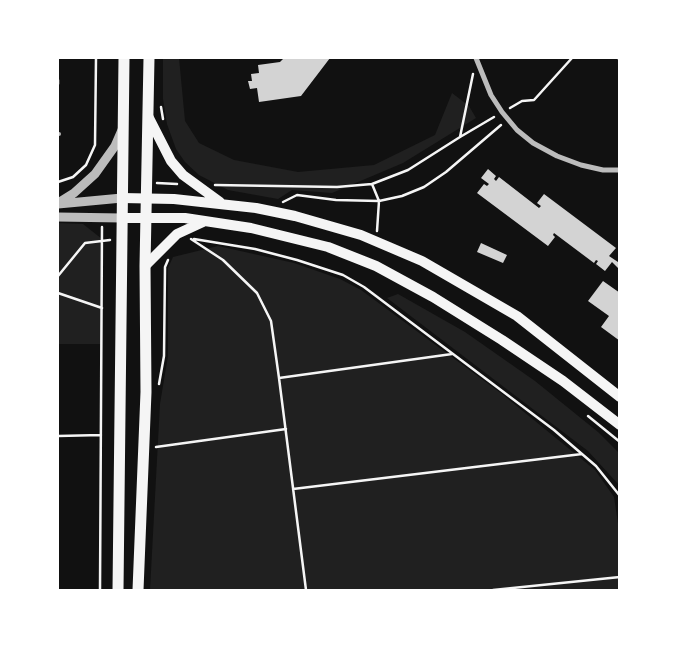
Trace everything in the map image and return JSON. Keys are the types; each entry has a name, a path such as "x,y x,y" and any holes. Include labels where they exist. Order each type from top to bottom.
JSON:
{"main road":[{"path":"118,590 124,58"},
{"path":"138,590 146,392 145,266 149,58"},
{"path":"148,116 171,161 183,175 223,203"},
{"path":"122,198 223,203 295,216 333,226 422,261 517,316 620,397"},
{"path":"122,218 209,220 328,247 376,266 432,297 502,340 563,381 620,425"},
{"path":"145,266 177,234 209,220"}],"street":[{"path":"476,58 492,95 502,112 533,143 557,156 602,170 620,170"},
{"path":"58,203 81,187 95,174 115,146 123,128"},
{"path":"58,203 122,198"},
{"path":"58,216 122,218"}],"path":[{"path":"58,182 73,177 86,165 95,146 96,58"},
{"path":"517,105 522,101 534,100 572,58"},
{"path":"460,136 474,66"},
{"path":"160,99 164,125"},
{"path":"209,185 337,187 372,184 408,170 460,136 502,112"},
{"path":"282,203 296,195 336,200 379,201 402,196 424,187 508,120"},
{"path":"372,184 379,201 377,231"},
{"path":"189,238 194,235"},
{"path":"189,238 256,249 343,275 364,287 554,430 583,454 607,478 620,496"},
{"path":"189,238 223,260 257,293 270,321 286,429 306,590"},
{"path":"58,276 85,242 102,241 100,590"},
{"path":"58,293 102,308"},
{"path":"279,378 453,354"},
{"path":"582,412 620,442"},
{"path":"154,447 286,429"},
{"path":"58,436 101,435"},
{"path":"293,488 583,454"},
{"path":"493,590 620,577"}],"shaded area":[{"path":"163,58 179,58 185,121 199,143 234,160 298,172 374,165 435,135 452,93 469,106 476,118 403,163 332,193 292,190 278,199 228,190 199,175 185,162 176,149 167,124 163,99"},
{"path":"58,223 83,224 102,239 102,344 58,344"},
{"path":"218,246 294,263 340,279 361,290 502,394 595,470 614,497 619,530 619,590 150,590 160,404 168,356 168,268 173,257"},
{"path":"398,294 465,332 535,381 598,432 619,453 619,485 588,451 387,298"}],"building":[{"path":"284,58 330,58 301,96 259,102 257,88 250,89 248,81 252,81 251,74 259,73 258,65 280,62"},
{"path":"488,169 496,176 494,179 496,181 499,177 539,208 541,206 537,203 544,194 616,248 609,256 618,262 620,261 620,270 612,262 605,271 596,264 598,261 596,260 594,263 554,233 555,237 548,246 477,193 484,184 487,186 489,184 481,178"},
{"path":"481,243 507,255 503,263 477,252"},
{"path":"603,281 620,293 620,341 601,327 609,316 588,301"}]}
